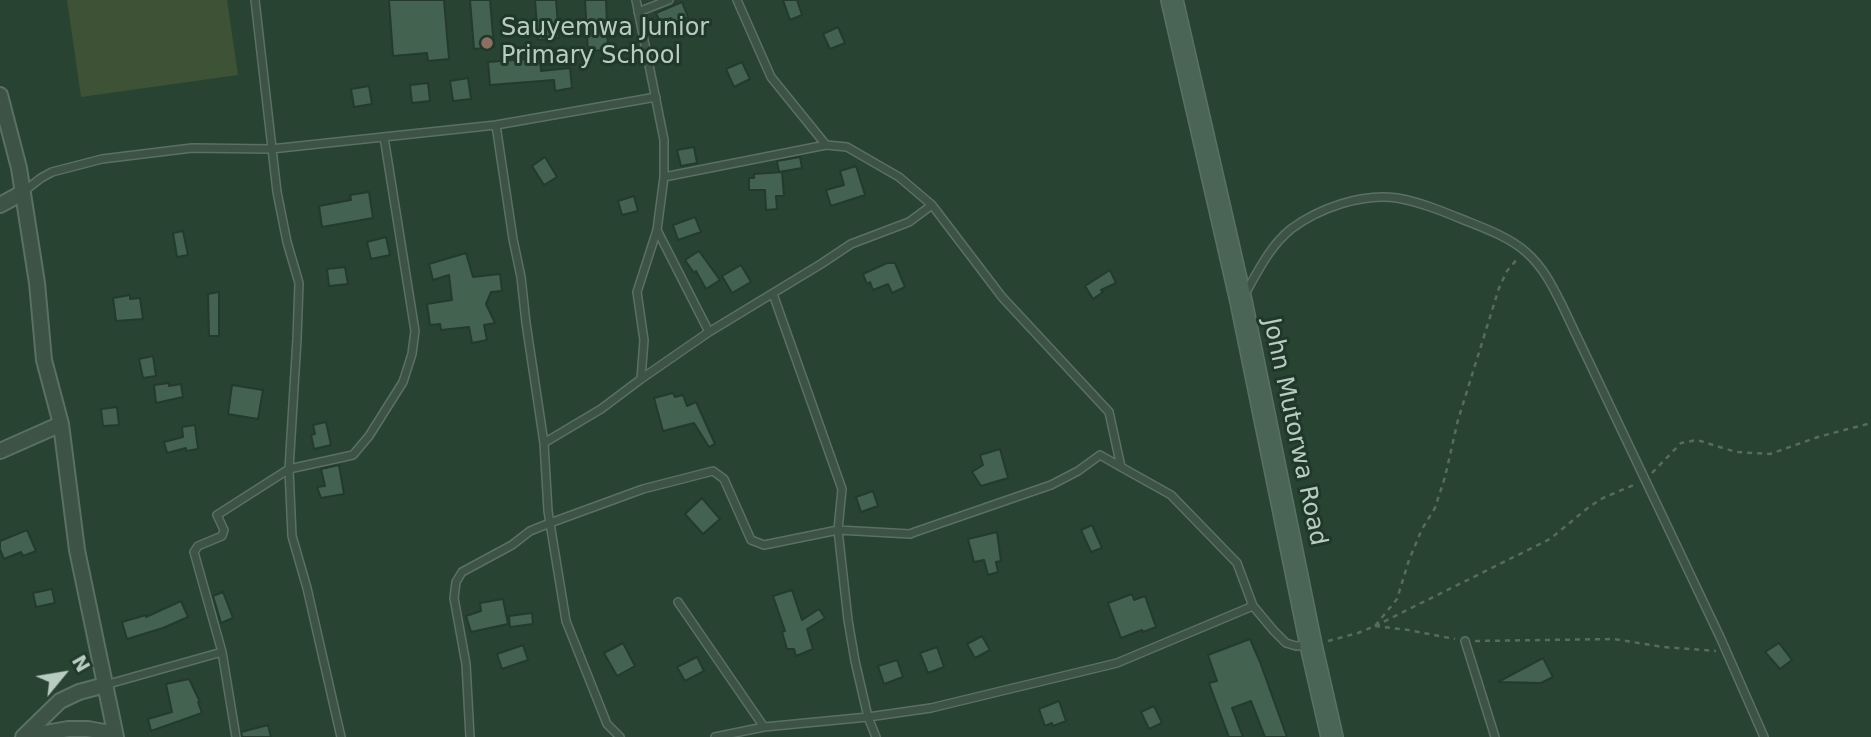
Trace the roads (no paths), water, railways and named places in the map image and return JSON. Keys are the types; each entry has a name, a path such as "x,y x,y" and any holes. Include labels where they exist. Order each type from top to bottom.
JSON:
{"street":[{"name":"John Mutorwa Road","path":"1172,0 1241,301 1332,737"},
{"path":"0,95 17,156 37,283 44,360 61,425 77,550 115,735 88,729 68,729 24,737"},
{"path":"0,205 22,193"},
{"path":"0,451 61,425"},
{"path":"24,737 60,701 79,692 105,685"}],"lane":[{"path":"255,0 271,149 287,242 299,283 289,469 292,536 307,587 341,737"},
{"path":"636,0 664,141 664,177 657,230 636,292 644,340 641,379"},
{"path":"638,12 669,0"},
{"path":"737,0 771,78 826,145"},
{"path":"22,193 52,172 102,159 192,148 271,149 496,125 656,97"},
{"path":"496,125 521,277 544,443 550,523 566,621 607,724 620,737"},
{"path":"236,737 222,652 194,552 198,546 222,536 224,530 217,515 289,469 353,455 369,436 403,382 415,331 414,318 384,137"},
{"path":"664,177 826,145 848,147 899,177 932,205 1002,297 1109,412 1121,467"},
{"path":"1241,301 1270,250 1290,230 1330,206 1369,198 1393,197 1412,201 1474,224 1524,251 1545,273 1726,651 1764,737"},
{"path":"544,443 601,409 709,332 851,243 909,222 932,205"},
{"path":"657,230 709,332"},
{"path":"773,294 842,489 838,530 848,620 868,717 876,737"},
{"path":"470,737 466,664 454,598 456,582 462,572 512,545 530,531 642,489 713,471 724,479 751,540 764,545 838,530 910,534 1051,485 1078,471 1100,455 1171,495 1237,563 1253,607 1286,643 1296,646 1311,645"},
{"path":"678,602 764,727"},
{"path":"715,737 764,727 931,708 1117,663 1253,607"},
{"path":"1465,641 1495,737"},
{"path":"105,685 222,652"}],"place":[{"name":"Sauyemwa Junior Primary School","path":"487,43"}]}
